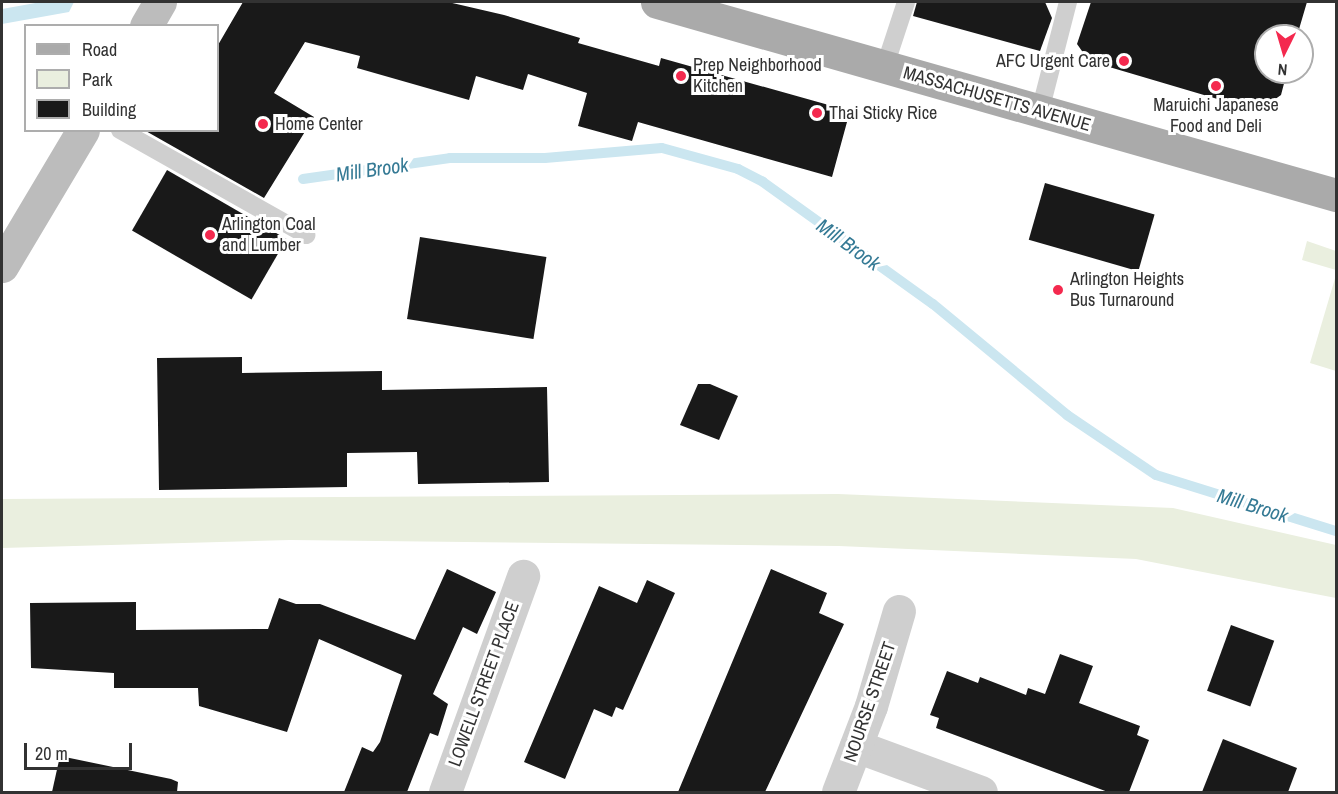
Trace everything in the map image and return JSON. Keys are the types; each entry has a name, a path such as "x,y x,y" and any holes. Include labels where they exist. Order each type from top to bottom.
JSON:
{"main road":[{"path":"147,24 160,2"},
{"name":"MASSACHUSETTS AVENUE","path":"657,2 1336,195"},
{"path":"2,266 82,132"}],"street":[{"name":"LOWELL STREET PLACE","path":"445,792 523,576"},
{"name":"NOURSE STREET","path":"838,792 856,746 899,611"},
{"path":"856,746 981,792"}],"lane":[{"path":"885,66 906,2"},
{"path":"1040,111 1068,2"},
{"path":"124,132 306,235"}],"green space":[{"path":"1307,241 1336,251 1336,270 1302,260"},
{"path":"1336,275 1336,371 1310,363"},
{"path":"838,494 1173,508 1336,545 1336,598 1136,559 839,546 290,540 2,548 2,499"}],"water":[{"path":"41,2 74,2 69,12 2,24 2,9"}],"building":[{"path":"243,2 448,2 504,15 580,38 578,43 659,66 661,58 850,111 832,177 638,122 632,141 578,126 587,93 528,74 523,90 476,76 469,100 357,68 360,56 305,42 274,93 314,117 264,198 148,132 219,132 219,43"},
{"path":"917,2 1045,2 1052,18 1040,51 913,16"},
{"path":"1091,2 1307,2 1301,24 1254,24 1254,84 1284,84 1281,95 1258,111 1089,61 1077,44"},
{"name":"Arlington Coal and Lumber","path":"167,170 287,239 252,300 132,231"},
{"path":"1045,183 1155,214 1138,271 1029,240"},
{"path":"420,237 546,257 533,339 407,319"},
{"path":"242,357 242,373 382,371 382,390 547,387 549,482 418,484 417,452 347,453 347,487 159,490 157,358"},
{"path":"698,384 710,384 738,396 719,440 680,425"},
{"path":"447,569 496,592 477,634 463,627 433,694 448,704 438,736 430,733 407,792 344,792 362,747 373,752 380,742 402,675 319,639 287,732 199,706 198,688 114,688 114,673 31,668 30,603 136,602 136,630 268,629 279,598 296,604 320,604 415,640"},
{"path":"771,569 827,593 819,613 844,624 765,792 678,792"},
{"path":"647,580 675,593 623,710 616,707 612,717 594,709 565,779 524,762 599,586 637,603"},
{"path":"1231,625 1274,641 1250,707 1207,691"},
{"path":"1060,654 1093,666 1079,703 1140,726 1137,735 1149,740 1129,792 1108,792 936,728 939,718 930,715 947,671 978,683 980,677 1026,695 1028,688 1045,694"},
{"path":"1223,739 1297,768 1288,792 1202,792"},
{"path":"60,756 171,779 178,782 177,792 52,792"}],"waterway":[{"name":"Mill Brook","path":"303,179 450,158 545,158 662,148 738,169 763,182 933,304 1067,415 1156,475 1336,531"}],"place":[{"name":"AFC Urgent Care","path":"1124,61"},
{"name":"Prep Neighborhood Kitchen","path":"681,76"},
{"name":"Maruichi Japanese Food and Deli","path":"1216,86"},
{"name":"Thai Sticky Rice","path":"817,113"},
{"name":"Home Center","path":"263,124"},
{"name":"Arlington Coal and Lumber","path":"210,235"},
{"name":"Arlington Heights Bus Turnaround","path":"1058,290"}]}
